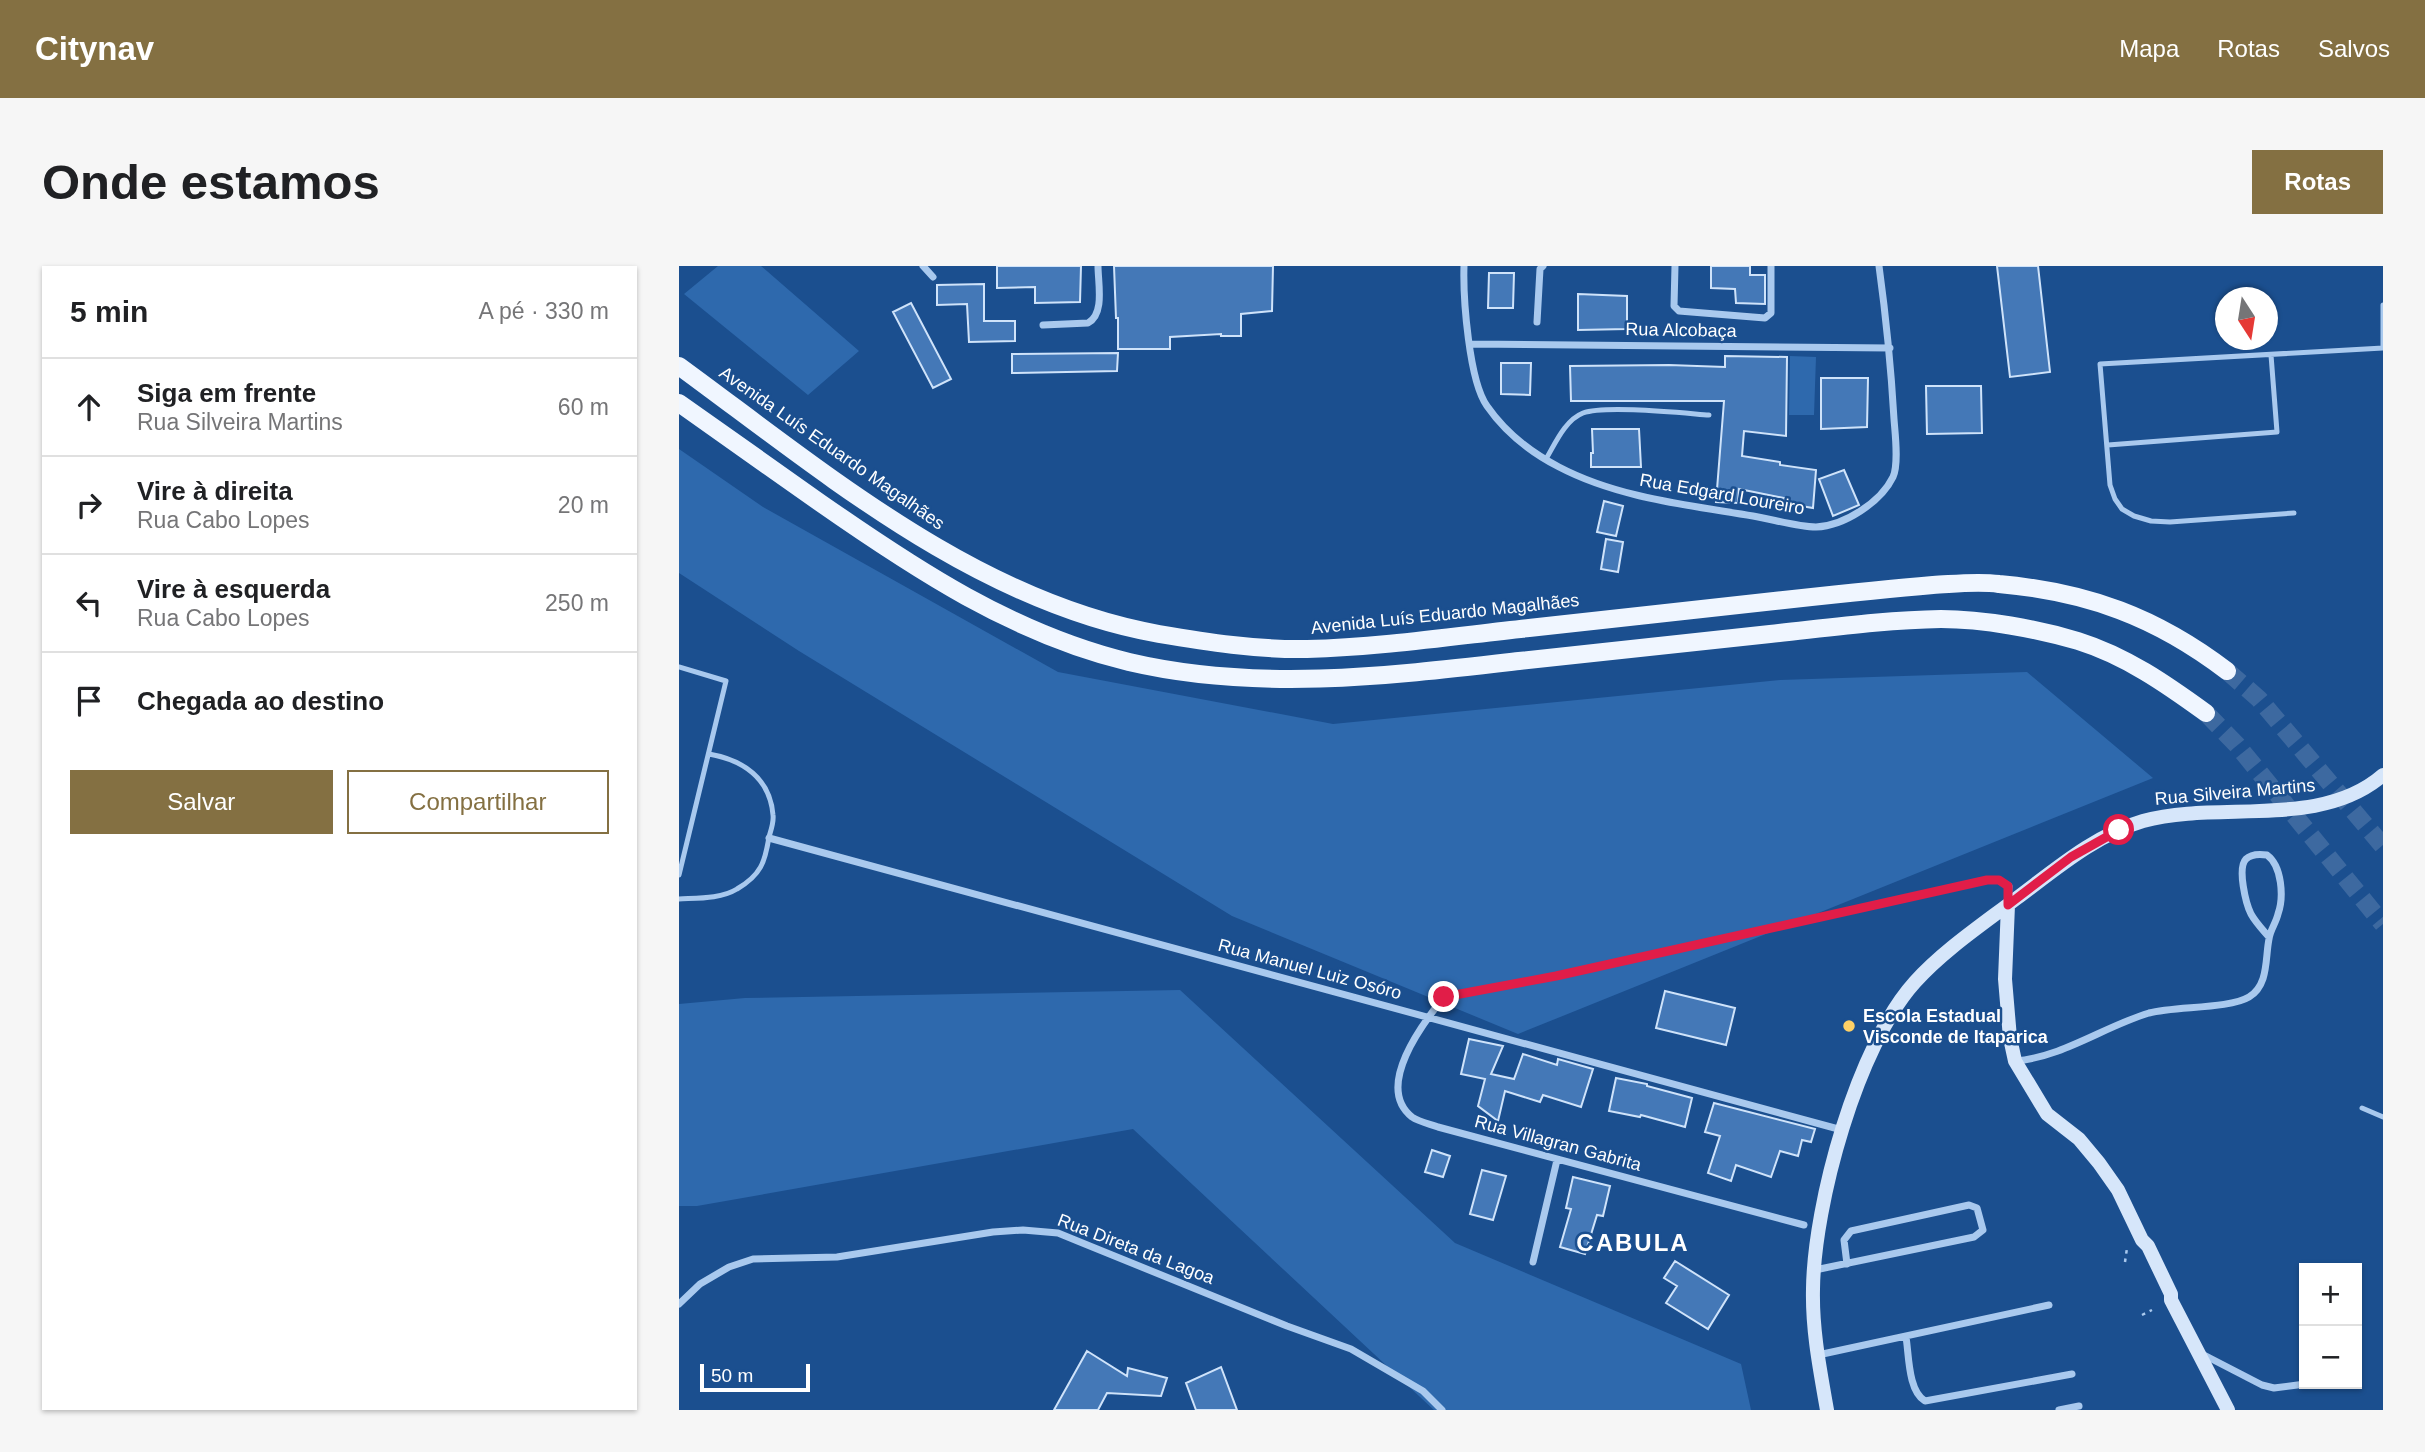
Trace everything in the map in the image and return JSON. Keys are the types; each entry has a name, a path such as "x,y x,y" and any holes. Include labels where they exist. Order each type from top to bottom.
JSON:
{"main road":[{"name":"Avenida Luís Eduardo Magalhães","path":"679,366 857,495 965,564 1018,589 1082,614 1155,634 1229,644 1328,648 1403,643 1897,588 1994,583 2066,594 2112,606 2155,624 2201,651 2228,671"},
{"path":"679,403 900,558 984,607 1033,630 1129,662 1251,680 1308,679 1434,671 1781,633 1945,619 2026,628 2080,642 2122,659 2153,676 2206,713"},
{"name":"Rua Silveira Martins","path":"1827,1410 1814,1321 1813,1270 1826,1192 1842,1130 1863,1073 1891,1013 1914,983 1937,961 2087,846 2140,822 2182,814 2302,808 2354,793 2383,775"},
{"path":"2008,905 2005,979 2010,1038 2015,1061 2047,1114 2079,1139 2118,1190 2143,1240 2143,1248 2166,1297 2171,1300 2228,1410"}],"street":[{"path":"923,266 933,276"},
{"path":"1042,326 1088,324 1093,321 1098,310 1098,266"},
{"name":"Rua Edgard Loureiro","path":"1464,266 1475,374 1485,403 1506,430 1546,459 1597,484 1650,498 1816,527 1845,520 1876,499 1894,475 1896,440 1890,348 1879,266"},
{"path":"1537,322 1540,269 1543,266"},
{"path":"1675,266 1674,306 1679,311 1765,318 1771,313 1773,305 1771,266"},
{"name":"Rua Alcobaça","path":"1471,344 1890,348"},
{"name":"Rua Manuel Luiz Osóro","path":"769,838 1842,1130"},
{"path":"2015,1061 2038,1059 2110,1027 2151,1013 2246,999 2254,993 2267,964 2269,937 2279,914 2280,886 2273,859 2261,854 2248,857 2243,862 2242,870 2248,908 2269,937"},
{"path":"1427,1017 1444,997 1556,976 1987,880 1999,880 2008,886 2008,905"},
{"name":"Rua Villagran Gabrita","path":"1427,1017 1402,1064 1397,1086 1402,1104 1412,1117 1437,1128 1804,1225"},
{"path":"1533,1262 1557,1160"},
{"path":"1813,1270 1847,1264 1977,1236 1983,1230 1977,1208 1969,1205 1851,1231 1843,1240 1847,1264"},
{"name":"Rua Direta da Lagoa","path":"679,1304 700,1284 729,1267 753,1259 837,1257 993,1232 1058,1233 1287,1326 1351,1349 1423,1391 1442,1410"},
{"path":"1818,1355 2049,1305"},
{"path":"1906,1337 1914,1386 1920,1398 1925,1401 2072,1374"},
{"path":"2198,1352 2262,1385 2274,1388 2299,1385"},
{"path":"2059,1410 2080,1406"}],"lane":[{"path":"2294,513 2170,522 2151,521 2122,509 2115,499 2111,485 2100,364 2383,348 2383,306"},
{"path":"2108,444 2277,432 2271,355"},
{"path":"1546,459 1566,427 1584,413 1647,411 1709,415"},
{"path":"679,667 726,681 679,875"},
{"path":"679,899 712,897 736,890 758,872 767,856 773,818 769,796 751,770 729,758 709,754"},
{"path":"2362,1108 2383,1117"}],"path":[{"path":"2125,1262 2127,1248"},
{"path":"2143,1315 2152,1310"}],"shaded area":[{"path":"718,266 761,266 859,351 808,395 684,294"},
{"path":"1790,356 1816,357 1814,415 1789,415"},
{"path":"679,449 763,507 1058,672 1333,724 1780,680 2027,672 2153,778 1518,1034 1232,916 799,651 679,573"},
{"path":"1180,990 1455,1243 1741,1364 1751,1410 1434,1410 1133,1129 697,1206 679,1206 679,1004 745,998"}],"building":[{"path":"997,266 1081,266 1080,302 1035,303 1035,287 997,288"},
{"path":"1114,266 1273,266 1272,311 1241,314 1241,336 1221,334 1170,337 1170,349 1118,349"},
{"path":"1711,266 1750,266 1750,275 1765,275 1765,304 1736,303 1735,289 1711,288"},
{"path":"1997,266 2038,266 2050,372 2010,377"},
{"path":"1489,273 1514,273 1513,308 1488,308"},
{"path":"984,284 984,321 1015,321 1015,341 969,342 967,304 937,305 937,285"},
{"path":"1578,294 1627,296 1627,329 1578,330"},
{"path":"911,303 951,379 933,388 893,312"},
{"path":"1118,353 1117,371 1012,373 1012,354"},
{"path":"1725,356 1787,357 1786,436 1744,431 1742,456 1816,470 1813,508 1783,503 1784,498 1739,489 1738,503 1716,502 1724,401 1571,401 1570,366 1725,367"},
{"path":"1501,363 1531,363 1530,395 1501,394"},
{"path":"1821,378 1868,378 1867,427 1821,429"},
{"path":"1926,386 1981,386 1982,433 1927,434"},
{"path":"1592,429 1639,429 1641,467 1591,467"},
{"path":"1844,470 1859,505 1833,516 1819,479"},
{"path":"1604,501 1623,506 1616,536 1597,532"},
{"path":"1606,539 1623,542 1618,572 1601,569"},
{"path":"1665,991 1735,1008 1726,1045 1656,1028"},
{"path":"1469,1039 1503,1046 1491,1074 1514,1079 1523,1054 1557,1065 1558,1059 1593,1069 1581,1107 1543,1095 1540,1102 1505,1091 1498,1121 1478,1106 1485,1079 1461,1074"},
{"path":"1616,1078 1692,1098 1685,1127 1641,1115 1640,1117 1609,1111"},
{"path":"1714,1103 1815,1129 1811,1142 1802,1140 1798,1156 1780,1151 1771,1177 1736,1165 1731,1181 1708,1173 1720,1136 1705,1132"},
{"path":"1432,1150 1450,1156 1443,1177 1425,1172"},
{"path":"1482,1170 1506,1176 1493,1220 1470,1214"},
{"path":"1573,1177 1610,1186 1603,1216 1597,1215 1585,1254 1560,1247 1571,1209 1566,1208"},
{"path":"1675,1261 1729,1295 1708,1329 1666,1303 1677,1286 1664,1278"},
{"path":"1087,1351 1127,1376 1128,1368 1167,1378 1161,1396 1107,1393 1098,1410 1054,1410"},
{"path":"1221,1367 1237,1410 1196,1410 1186,1383"}],"tunnel":[{"path":"2227,671 2259,699 2383,846"},
{"path":"2206,713 2237,745 2383,924"}],"place":[{"name":"Escola Estadual Visconde de Itaparica","path":"1849,1026"}],"district":[{"name":"CABULA","path":"1633,1243"}],"route":[{"path":"1444,997 1556,976 1987,880 1999,880 2008,886 2008,905 2087,846 2119,830"}]}
